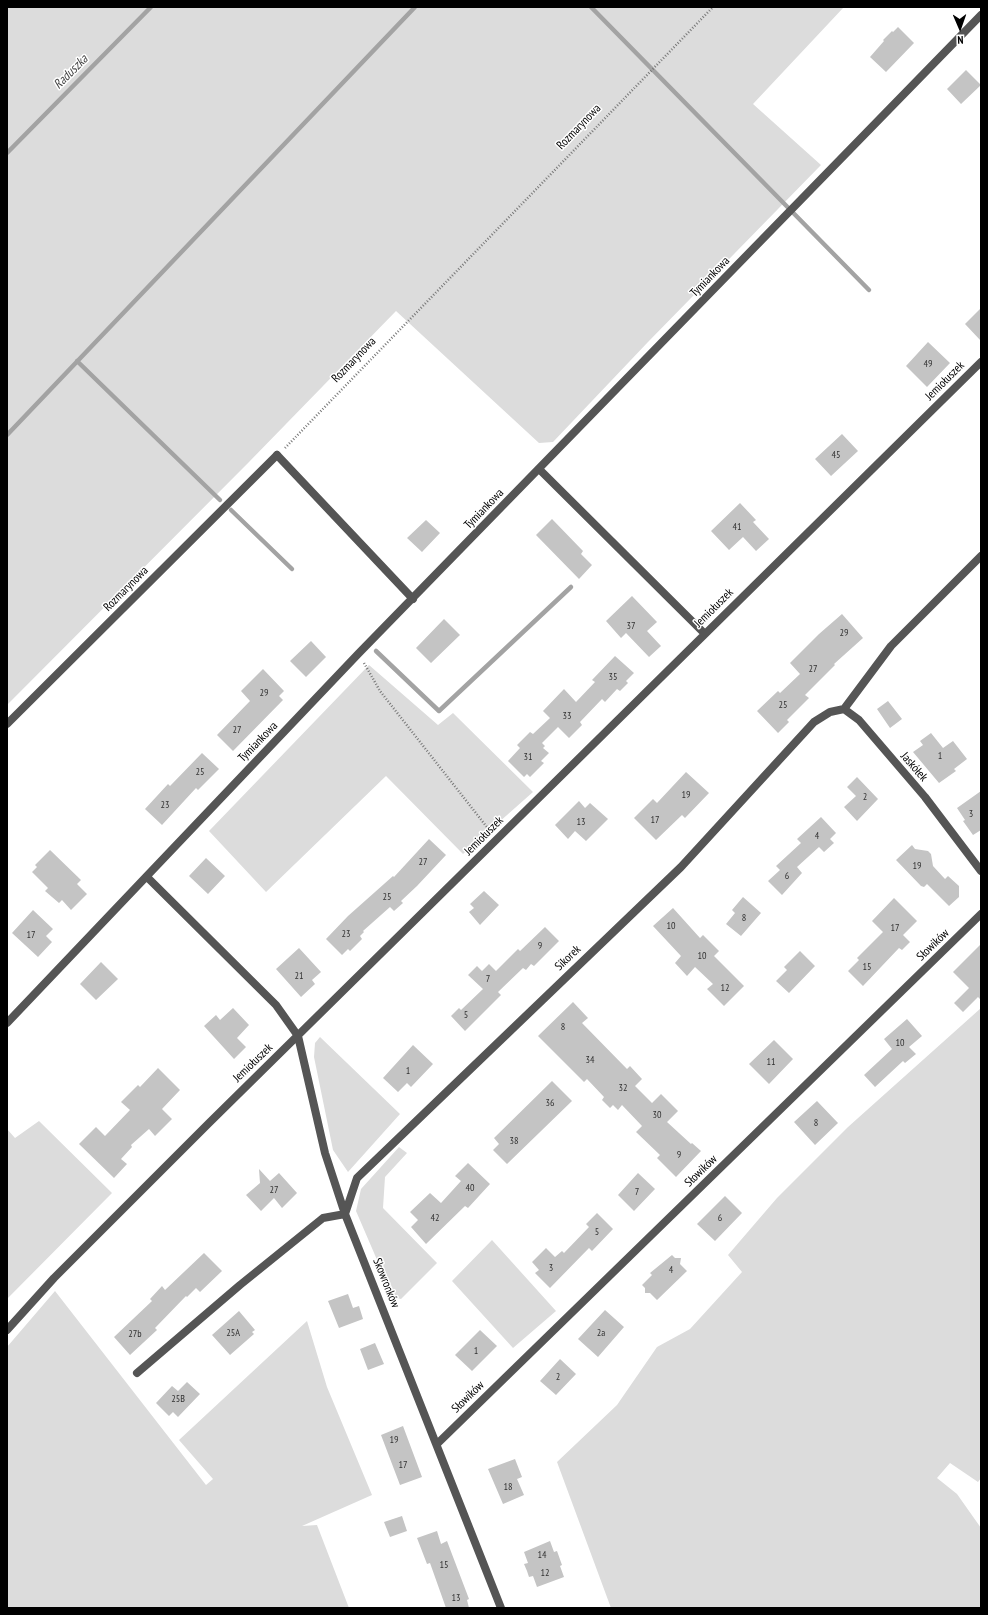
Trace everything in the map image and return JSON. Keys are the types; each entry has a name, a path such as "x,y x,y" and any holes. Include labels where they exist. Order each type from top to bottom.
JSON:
{"street":[{"name":"Tymiankowa","path":"7,1023 359,653 540,470 981,15"},
{"name":"Jemiołuszek","path":"7,1330 59,1273 981,362"},
{"path":"277,455 413,599"},
{"name":"Rozmarynowa","path":"7,724 277,455"},
{"path":"540,470 705,634"},
{"path":"844,709 891,646 981,556"},
{"name":"Sikorek","path":"345,1214 357,1178 681,867 814,722 830,712 844,709"},
{"name":"Jaskółek","path":"844,709 859,720 925,797 981,871"},
{"path":"147,877 276,1005 298,1036"},
{"name":"Słowików","path":"437,1444 981,914"},
{"name":"Skowronków","path":"298,1036 325,1153 345,1214 502,1608"},
{"path":"137,1373 240,1285 323,1218 345,1214"}],"path":[{"name":"Rozmarynowa","path":"277,455 712,7"},
{"path":"359,653 380,691 497,840"}],"shaded area":[{"path":"7,7 844,7 753,104 821,165 648,342 553,442 539,443 396,311 249,462 7,705"},
{"path":"369,665 438,725 453,713 533,792 463,854 386,776 266,892 209,831"},
{"path":"981,1008 981,1478 978,1482 950,1463 937,1478 957,1494 981,1528 981,1608 611,1608 557,1462 617,1405 657,1347 690,1329 742,1272 728,1255 777,1198 848,1127"},
{"path":"320,1037 400,1114 348,1172 333,1150 314,1057 315,1043"},
{"path":"39,1121 112,1193 7,1299 7,1129 15,1138"},
{"path":"399,1147 407,1153 385,1177 383,1208 437,1263 401,1299 393,1297 356,1211 361,1189"},
{"path":"492,1240 556,1311 513,1348 452,1281"},
{"path":"55,1291 206,1485 213,1479 179,1440 307,1321 327,1387 372,1495 302,1526 317,1525 349,1608 7,1608 7,1347"}],"building":[{"path":"898,27 914,43 886,72 870,57 884,41 883,40"},
{"path":"966,70 981,85 961,104 947,89"},
{"path":"981,308 981,341 965,324"},
{"path":"928,342 950,363 927,387 906,366"},
{"path":"842,434 858,451 831,476 815,459"},
{"path":"740,503 756,520 753,522 769,539 756,551 743,537 729,550 711,531"},
{"path":"552,519 583,551 581,554 592,565 579,579 536,535"},
{"path":"426,520 440,533 422,552 407,538"},
{"path":"632,596 657,622 647,631 661,646 649,657 626,633 621,638 606,621"},
{"path":"842,614 863,638 834,664 835,665 805,695 809,698 787,720 789,722 778,733 757,711 778,691 780,693 800,674 790,663 819,634"},
{"path":"444,619 460,635 431,663 416,648"},
{"path":"311,641 326,657 306,677 290,661"},
{"path":"615,656 634,673 626,681 628,683 620,691 617,689 605,702 602,699 580,722 582,725 569,738 558,727 542,743 545,746 543,748 549,753 541,761 544,763 530,777 527,774 524,777 508,761 520,748 517,745 530,732 533,734 550,718 543,711 564,689 576,702 595,682 592,680"},
{"path":"263,669 284,691 279,696 283,700 233,751 217,735 250,701 241,691"},
{"path":"888,701 902,719 890,728 877,709"},
{"path":"931,733 943,748 953,741 967,759 954,769 956,771 939,783 913,752 923,745 920,741"},
{"path":"202,753 219,769 198,790 196,788 162,825 145,809 168,784 170,786"},
{"path":"686,772 709,793 685,818 682,815 656,840 634,818 653,799 657,803"},
{"path":"857,777 878,799 857,821 844,807 856,796 847,787"},
{"path":"981,791 981,830 973,835 963,821 965,820 957,808"},
{"path":"579,801 585,808 590,803 608,819 586,841 575,831 568,839 555,825"},
{"path":"821,817 836,833 830,839 834,843 824,852 819,847 797,867 802,873 782,895 768,881 780,870 776,866 801,843 797,839"},
{"path":"429,839 446,855 401,901 403,903 394,911 390,907 363,931 364,932 360,936 362,939 350,951 348,949 342,955 326,939 348,916 393,876 394,877"},
{"path":"912,845 915,849 928,851 931,854 933,866 945,879 948,876 959,886 959,897 949,906 927,884 924,887 921,886 896,860"},
{"path":"50,850 81,880 77,884 87,894 71,910 62,900 59,903 45,891 48,888 32,872 37,867 35,865"},
{"path":"206,858 225,876 208,894 189,876"},
{"path":"484,891 499,905 480,925 469,912 474,908 470,904"},
{"path":"743,897 761,913 741,936 726,924 735,913 732,910"},
{"path":"894,898 917,921 903,935 910,942 902,950 899,948 863,986 848,971 859,960 857,958 883,932 872,921"},
{"path":"673,908 700,938 703,935 719,951 714,956 744,986 724,1006 707,989 713,984 695,967 687,976 675,963 681,956 653,926"},
{"path":"33,910 53,929 46,936 52,942 38,957 12,933"},
{"path":"545,927 559,941 534,966 531,964 526,970 523,968 498,992 501,995 465,1031 451,1016 459,1008 461,1010 483,989 468,975 477,966 482,971 489,964 496,971 518,949 520,951"},
{"path":"981,944 981,1000 978,997 963,1012 954,1003 969,988 953,972"},
{"path":"299,948 321,972 312,980 315,984 301,997 276,969"},
{"path":"800,951 815,966 789,993 776,981 787,970 784,967"},
{"path":"101,962 118,979 96,1000 80,984"},
{"path":"573,1002 588,1018 582,1023 627,1069 630,1066 642,1079 635,1086 652,1103 661,1094 678,1111 667,1122 701,1151 676,1177 657,1158 660,1155 636,1132 642,1126 622,1105 618,1110 613,1105 610,1108 602,1100 604,1097 587,1079 584,1082 538,1036"},
{"path":"233,1008 249,1025 237,1038 246,1047 234,1059 204,1026 216,1015 220,1020"},
{"path":"907,1019 922,1036 909,1047 916,1054 905,1063 903,1061 875,1087 864,1075 892,1049 884,1039"},
{"path":"774,1040 793,1059 769,1084 749,1064"},
{"path":"413,1045 433,1064 411,1087 407,1083 398,1092 383,1078"},
{"path":"158,1068 180,1090 162,1109 172,1119 155,1136 149,1129 131,1145 132,1147 121,1159 127,1164 114,1178 79,1144 96,1127 105,1136 130,1110 121,1102 138,1085 140,1087"},
{"path":"552,1081 572,1101 507,1164 493,1150 499,1144 494,1138"},
{"path":"817,1101 838,1123 815,1145 794,1122"},
{"path":"468,1163 490,1184 468,1208 465,1206 426,1244 411,1227 418,1220 410,1212 430,1193 441,1203 461,1181 455,1176"},
{"path":"259,1169 270,1181 279,1173 297,1193 282,1208 274,1198 261,1211 246,1195 260,1183"},
{"path":"638,1173 655,1189 634,1211 618,1195"},
{"path":"725,1196 742,1213 715,1241 697,1224"},
{"path":"597,1213 613,1229 592,1251 589,1248 550,1288 535,1273 539,1270 532,1262 546,1248 555,1257 562,1251 564,1253 589,1227 586,1224"},
{"path":"204,1253 222,1271 200,1292 196,1288 187,1297 186,1296 155,1328 157,1330 130,1355 114,1337 152,1301 150,1299 162,1286 165,1290"},
{"path":"672,1255 675,1258 681,1258 680,1264 687,1271 657,1300 650,1293 645,1293 645,1288 642,1285 652,1275 650,1273"},
{"path":"348,1294 353,1308 359,1306 363,1319 339,1328 328,1301"},
{"path":"605,1310 624,1327 598,1357 578,1339"},
{"path":"239,1311 255,1330 252,1332 254,1334 230,1355 212,1335"},
{"path":"480,1330 497,1346 472,1371 455,1355"},
{"path":"375,1343 384,1364 368,1370 360,1349"},
{"path":"560,1359 576,1374 556,1395 540,1381"},
{"path":"187,1382 200,1394 178,1417 173,1412 169,1416 156,1403 172,1386 178,1391"},
{"path":"403,1426 422,1477 400,1485 381,1435"},
{"path":"515,1459 522,1477 517,1479 524,1495 503,1504 488,1469"},
{"path":"402,1516 407,1531 390,1537 384,1522"},
{"path":"437,1531 441,1544 447,1541 469,1599 467,1600 469,1608 446,1608 430,1563 427,1564 417,1538"},
{"path":"550,1541 554,1552 557,1551 564,1577 537,1587 533,1576 529,1577 524,1564 528,1563 524,1552"}],"waterway":[{"name":"Raduszka","path":"7,153 151,7"},
{"path":"7,435 415,7"},
{"path":"591,7 869,290"},
{"path":"77,361 220,500"},
{"path":"231,510 292,569"},
{"path":"376,651 439,711 571,587"}]}
